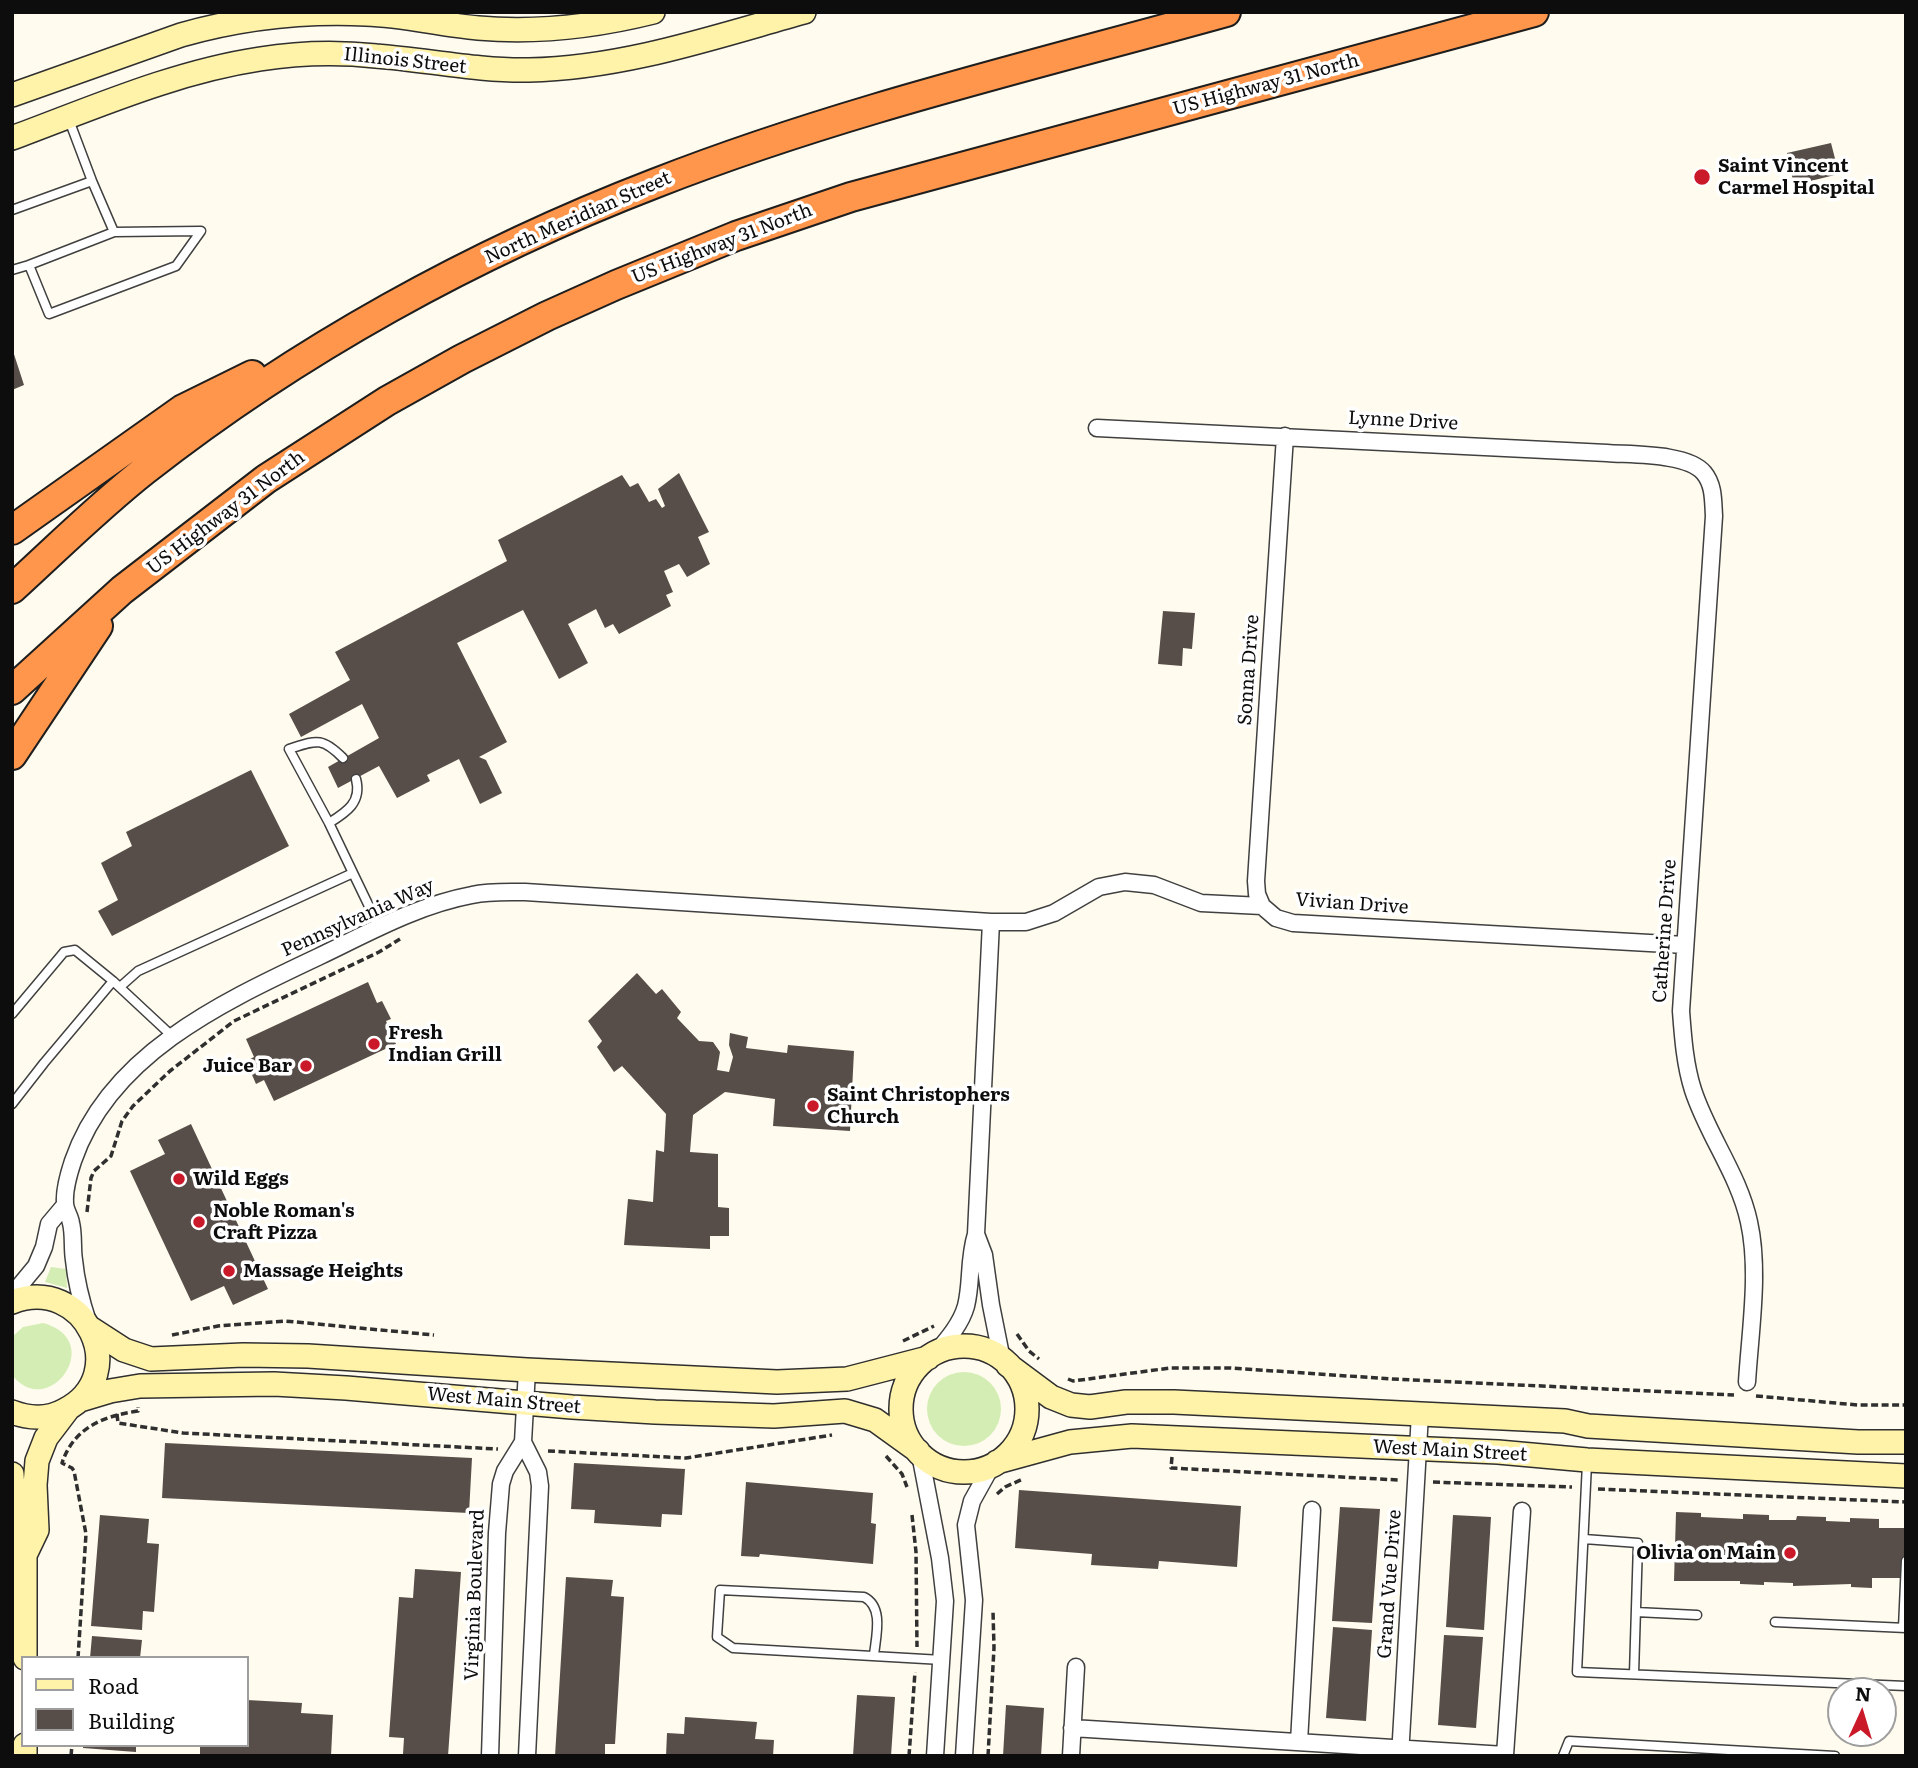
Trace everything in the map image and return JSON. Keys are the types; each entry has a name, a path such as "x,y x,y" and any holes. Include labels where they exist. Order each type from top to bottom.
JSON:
{"highway":[{"name":"North Meridian Street","path":"12,589 99,509 171,450 292,367 384,311 509,246 576,216 727,156 803,131 1226,12"},
{"name":"US Highway 31 North","path":"12,690 122,590 266,479 387,401 547,316 680,257 851,197 1534,12"},
{"path":"12,530 183,409 384,311"},
{"path":"12,755 122,590"}],"main road":[{"name":"Illinois Street","path":"12,95 181,34 262,18 310,14 370,14 482,29 533,29 608,22 653,12"},
{"name":"Illinois Street","path":"12,138 177,78 261,59 351,54 475,68 562,68 625,60 778,16 804,12"},
{"name":"West Main Street","path":"12,1302 31,1297 57,1300 72,1307 90,1327 124,1350 151,1359 297,1355 527,1370 807,1382 864,1376 932,1356"},
{"path":"25,1555 37,1530 35,1476 38,1455 46,1438 90,1386 98,1362 90,1327"},
{"path":"958,1347 989,1352 1005,1362 1022,1385 1026,1397 1026,1421 1010,1453 995,1464 967,1472 934,1464 919,1452 904,1428 902,1419 902,1399 909,1380 932,1356 958,1347"},
{"name":"West Main Street","path":"1005,1362 1051,1397 1076,1406 1174,1402 1565,1421 1588,1426 1858,1442 1906,1442"},
{"name":"West Main Street","path":"12,1412 38,1418 53,1415 110,1391 140,1386 262,1384 526,1403 774,1416 845,1411 874,1420 919,1452"},
{"name":"West Main Street","path":"995,1464 1080,1440 1132,1436 1498,1452 1587,1460 1906,1476"},
{"path":"12,1474 16,1532 25,1555 25,1656"}],"street":[{"name":"Lynne Drive","path":"1097,428 1607,453 1678,459 1703,473"},
{"name":"Sonna Drive","path":"1262,906 1256,894 1256,881 1284,436"},
{"name":"Catherine Drive","path":"1703,473 1712,489 1714,516 1681,1011 1687,1068 1693,1091 1732,1172 1749,1223 1753,1246 1746,1391"},
{"name":"Vivian Drive","path":"991,922 1026,922 1054,913 1099,887 1125,882 1154,885 1201,903 1262,906 1276,918 1293,923 1685,945"},
{"name":"Pennsylvania Way","path":"90,1327 79,1293 71,1224 65,1205 72,1164 91,1124 125,1080 172,1036 198,1018 230,999 379,927 444,901 474,894 501,892 991,922"},
{"path":"932,1356 955,1328 965,1310 969,1286 970,1254 976,1234 991,922"},
{"name":"Pennsylvania Way","path":"12,1295 36,1266 49,1224 65,1205"},
{"path":"976,1234 984,1255 991,1305 1005,1362"},
{"name":"Virginia Boulevard","path":"490,1756 501,1484 505,1471 523,1442 527,1370"},
{"name":"Grand Vue Drive","path":"1400,1752 1420,1414"},
{"path":"523,1442 538,1472 540,1486 527,1756"},
{"path":"919,1452 936,1533 943,1583 942,1660 935,1756"},
{"path":"964,1756 974,1601 966,1525 972,1501 995,1464"},
{"path":"1299,1742 1312,1510"},
{"path":"1072,1728 1299,1742 1400,1752 1507,1755 1521,1511"},
{"path":"1070,1756 1076,1667"}],"lane":[{"path":"68,117 114,232"},
{"path":"12,210 92,181"},
{"path":"12,270 114,232 201,231 176,266 48,314 29,265"},
{"path":"343,758 330,744 323,742 289,749 329,823 379,927"},
{"path":"329,823 348,812 355,801 359,788 356,779"},
{"path":"12,1104 44,1063 117,984 138,971 353,873"},
{"path":"12,1014 64,951 75,950 117,984 172,1036"},
{"path":"1587,1460 1577,1672 1906,1686"},
{"path":"1584,1539 1638,1543 1634,1674"},
{"path":"1775,1622 1904,1628 1906,1561"},
{"path":"874,1655 877,1611 872,1601 864,1597 720,1590 718,1637 733,1648 942,1660"},
{"path":"1636,1612 1697,1615"},
{"path":"1563,1756 1569,1741 1835,1756"}],"path":[{"path":"86,1220 91,1178 94,1171 111,1156 122,1121 133,1106 170,1071 234,1021 379,952 405,936"},
{"path":"168,1336 218,1326 285,1321 434,1335"},
{"path":"898,1342 927,1331 937,1323"},
{"path":"1014,1325 1021,1341 1045,1364"},
{"path":"1060,1376 1073,1381 1170,1368 1231,1368 1392,1379 1746,1391 1858,1405 1906,1405"},
{"path":"78,1656 86,1534 74,1471 62,1463 72,1445 89,1426 117,1414 138,1411"},
{"path":"117,1414 118,1423 183,1433 505,1450"},
{"path":"539,1451 686,1458 844,1434"},
{"path":"879,1450 902,1474 907,1487"},
{"path":"1162,1457 1172,1457 1171,1468 1906,1502"},
{"path":"992,1502 1005,1487 1025,1478"},
{"path":"909,1756 919,1620 912,1513"}],"green space":[{"path":"51,1267 66,1269 67,1288 45,1282"},
{"path":"43,1323 62,1332 70,1345 71,1359 65,1373 55,1384 41,1389 27,1387 12,1375 12,1337 23,1327"},
{"path":"964,1372 978,1375 990,1383 998,1395 1001,1409 998,1423 990,1435 978,1443 964,1446 950,1443 938,1435 930,1423 927,1409 930,1395 938,1383 950,1375"}],"building":[{"path":"1831,143 1839,174 1794,185 1787,153"},
{"path":"12,348 24,385 12,390"},
{"path":"679,473 709,532 698,537 710,564 687,577 679,564 664,571 673,592 666,595 671,606 619,634 613,624 605,628 596,609 568,624 588,663 559,679 523,610 457,643 507,742 479,757 486,760 502,793 480,804 459,759 427,775 430,781 397,798 379,766 338,788 328,767 379,738 362,704 301,737 289,714 350,680 335,652 507,561 498,540 622,475 630,487 638,483 649,502 656,499 662,508 665,506 658,489"},
{"path":"1163,611 1195,613 1192,649 1183,648 1182,666 1158,664"},
{"path":"251,770 289,846 112,936 98,911 118,900 101,863 132,846 126,832"},
{"name":"Saint Christophers Church","path":"637,973 656,994 662,989 681,1012 677,1018 699,1041 713,1042 720,1052 717,1070 729,1072 733,1057 729,1045 730,1033 748,1037 746,1048 787,1053 788,1045 854,1051 850,1131 773,1126 775,1099 725,1092 693,1115 690,1152 718,1154 718,1207 729,1208 729,1236 710,1236 710,1249 624,1245 628,1199 653,1202 656,1150 664,1152 666,1114 622,1066 614,1072 597,1047 602,1041 588,1021"},
{"path":"368,982 377,1003 382,1001 391,1019 386,1021 396,1044 274,1101 264,1080 256,1084 246,1061 254,1057 246,1039"},
{"path":"191,1124 268,1289 233,1305 224,1286 191,1301 130,1171 165,1154 158,1140"},
{"path":"165,1443 472,1458 469,1513 162,1498"},
{"path":"574,1463 685,1469 682,1515 662,1514 661,1527 594,1523 595,1510 571,1509"},
{"path":"746,1482 873,1493 871,1523 876,1524 873,1564 760,1554 759,1557 741,1556"},
{"path":"1019,1490 1241,1506 1237,1567 1159,1561 1158,1569 1091,1565 1092,1554 1015,1548"},
{"path":"1340,1507 1380,1509 1372,1623 1332,1621"},
{"name":"Olivia on Main","path":"1676,1512 1701,1513 1701,1517 1743,1519 1743,1514 1769,1515 1769,1520 1796,1520 1797,1516 1826,1517 1826,1521 1850,1522 1850,1518 1879,1519 1879,1528 1906,1528 1906,1578 1872,1578 1872,1588 1851,1587 1851,1584 1793,1586 1793,1583 1764,1582 1764,1585 1740,1584 1740,1581 1674,1581"},
{"path":"100,1515 149,1519 147,1543 159,1544 154,1612 143,1611 142,1630 91,1626"},
{"path":"1453,1515 1491,1517 1484,1630 1446,1627"},
{"path":"415,1569 461,1572 448,1756 403,1754 404,1738 389,1737 399,1597 413,1598"},
{"path":"566,1577 613,1580 611,1596 624,1597 615,1744 605,1744 605,1756 555,1756"},
{"path":"1333,1627 1372,1630 1366,1721 1326,1718"},
{"path":"1444,1635 1483,1637 1476,1728 1438,1725"},
{"path":"92,1636 142,1640 140,1656 90,1656"},
{"path":"857,1695 895,1697 891,1756 853,1756"},
{"path":"248,1700 302,1703 301,1713 333,1715 331,1756 200,1756 200,1747 248,1747"},
{"path":"1006,1705 1044,1708 1041,1756 1003,1756"},
{"path":"685,1717 757,1722 755,1739 774,1740 773,1756 666,1756 667,1733 684,1734"},
{"path":"136,1747 136,1752 83,1748"}],"place":[{"name":"Saint Vincent Carmel Hospital","path":"1702,177"},
{"name":"Fresh Indian Grill","path":"374,1044"},
{"name":"Juice Bar","path":"306,1066"},
{"name":"Saint Christophers Church","path":"813,1106"},
{"name":"Wild Eggs","path":"179,1179"},
{"name":"Noble Roman's Craft Pizza","path":"199,1222"},
{"name":"Massage Heights","path":"229,1271"},
{"name":"Olivia on Main","path":"1790,1553"}]}
